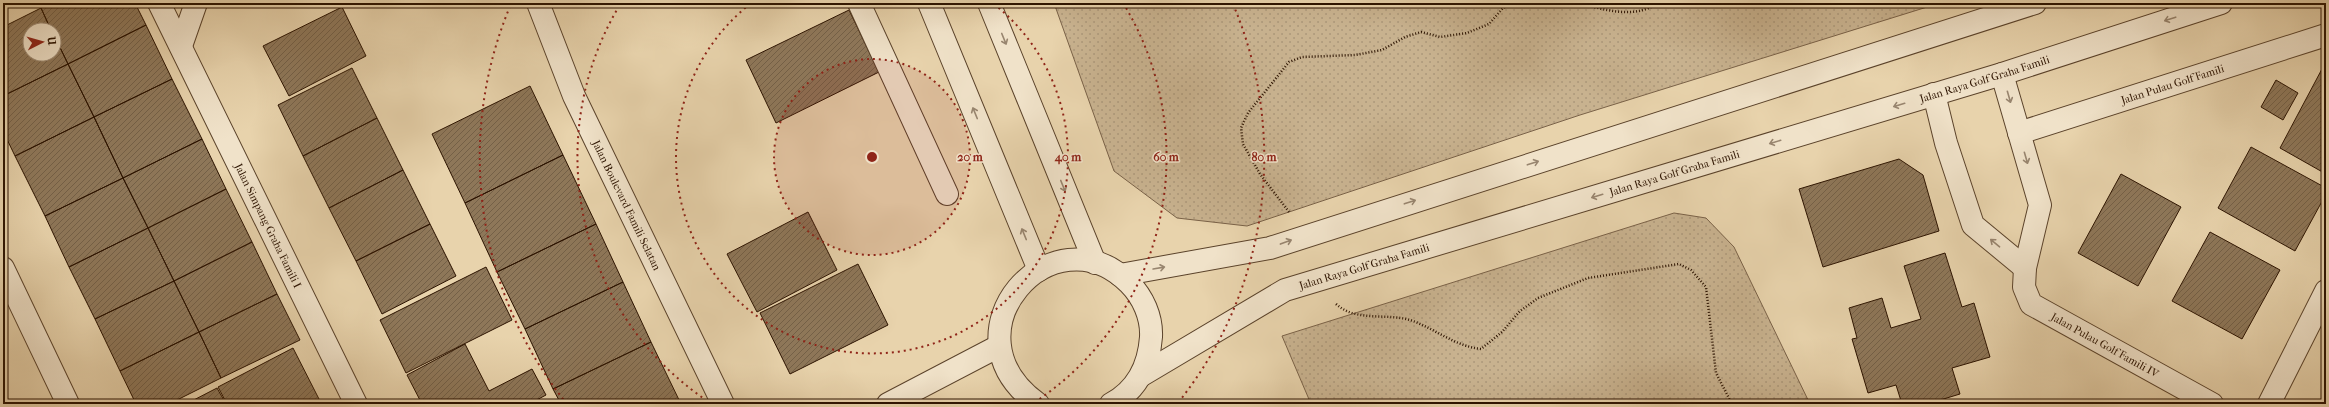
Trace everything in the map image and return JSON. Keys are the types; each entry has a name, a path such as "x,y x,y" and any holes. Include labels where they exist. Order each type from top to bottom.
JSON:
{"street":[{"name":"Jalan Simpang Graha Famili I","path":"159,3 356,404"},
{"path":"180,46 196,3"},
{"name":"Jalan Boulevard Famili Selatan","path":"538,3 574,96 723,404"},
{"path":"859,3 947,194"},
{"path":"929,3 1039,270"},
{"path":"989,3 1094,263"},
{"path":"1120,275 1270,248 2035,3"},
{"name":"Jalan Raya Golf Graha Famili","path":"1142,375 1285,290 2002,74 2221,3"},
{"name":"Jalan Pulau Golf Famili","path":"2019,133 2326,35"},
{"name":"Jalan Pulau Golf Famili IV","path":"2002,74 2040,205 2024,268 2024,287 2031,304 2212,404"},
{"path":"1934,94 1946,143 1973,225 2024,268"},
{"path":"1038,404 1018,388 1005,368 999,346 1000,323 1008,301 1021,283 1039,270 1057,262 1076,260 1094,263 1120,275 1136,290 1147,310 1151,332 1150,354 1142,375 1131,389 1111,404"},
{"path":"3,268 68,404"},
{"path":"2269,404 2326,291"},
{"path":"888,404 999,346"}],"path":[{"path":"1576,3 1612,11 1631,13 1658,3"}],"shaded area":[{"path":"1054,3 1940,3 1580,115 1247,226 1177,218 1114,171"},
{"path":"1674,213 1706,218 1734,247 1810,404 1311,404 1282,336"}],"building":[{"path":"51,3 135,3 146,25 68,64 62,52 62,22 47,22 41,8"},
{"path":"342,7 366,56 289,96 263,46"},
{"path":"41,8 47,22 22,22 22,62 62,62 62,52 68,64 3,96 3,27"},
{"path":"849,10 879,72 776,123 746,60"},
{"path":"146,25 172,79 94,117 68,64"},
{"path":"68,64 94,117 15,156 3,131 3,96"},
{"path":"2323,67 2326,69 2326,174 2280,148"},
{"path":"352,68 377,118 303,156 278,105"},
{"path":"172,79 202,139 123,178 94,117"},
{"path":"2276,80 2298,93 2283,120 2261,107"},
{"path":"530,86 563,155 465,203 432,134"},
{"path":"94,117 123,178 45,216 15,156"},
{"path":"377,118 403,170 329,208 303,156"},
{"path":"202,139 226,189 148,228 123,178"},
{"path":"2251,147 2326,188 2326,194 2295,251 2218,208"},
{"path":"563,155 596,224 497,272 465,203"},
{"path":"1899,159 1923,175 1939,231 1823,267 1799,189"},
{"path":"403,170 430,224 356,261 329,208"},
{"path":"2121,174 2181,207 2138,286 2078,253"},
{"path":"123,178 148,228 69,267 45,216"},
{"path":"226,189 252,242 174,281 148,228"},
{"path":"808,212 837,270 757,312 727,254"},
{"path":"430,224 456,276 382,314 356,261"},
{"path":"596,224 623,282 525,329 497,272"},
{"path":"148,228 174,281 95,319 69,267"},
{"path":"2210,232 2280,270 2242,339 2172,301"},
{"path":"252,242 277,294 199,332 174,281"},
{"path":"1945,253 1962,307 1974,303 1990,357 1952,368 1960,394 1927,404 1902,404 1896,385 1868,393 1852,339 1857,338 1849,308 1882,298 1891,328 1921,319 1904,266"},
{"path":"858,264 888,325 790,374 760,313"},
{"path":"486,267 512,320 406,373 380,320"},
{"path":"174,281 199,332 120,371 95,319"},
{"path":"623,282 651,342 553,389 525,329"},
{"path":"277,294 300,340 221,378 199,332"},
{"path":"199,332 221,378 169,404 136,404 120,371"},
{"path":"651,342 681,404 561,404 553,389"},
{"path":"465,344 489,391 532,369 546,395 529,404 422,404 407,375"},
{"path":"293,348 320,401 314,404 227,404 218,387"},
{"path":"217,388 226,404 186,404"}]}
